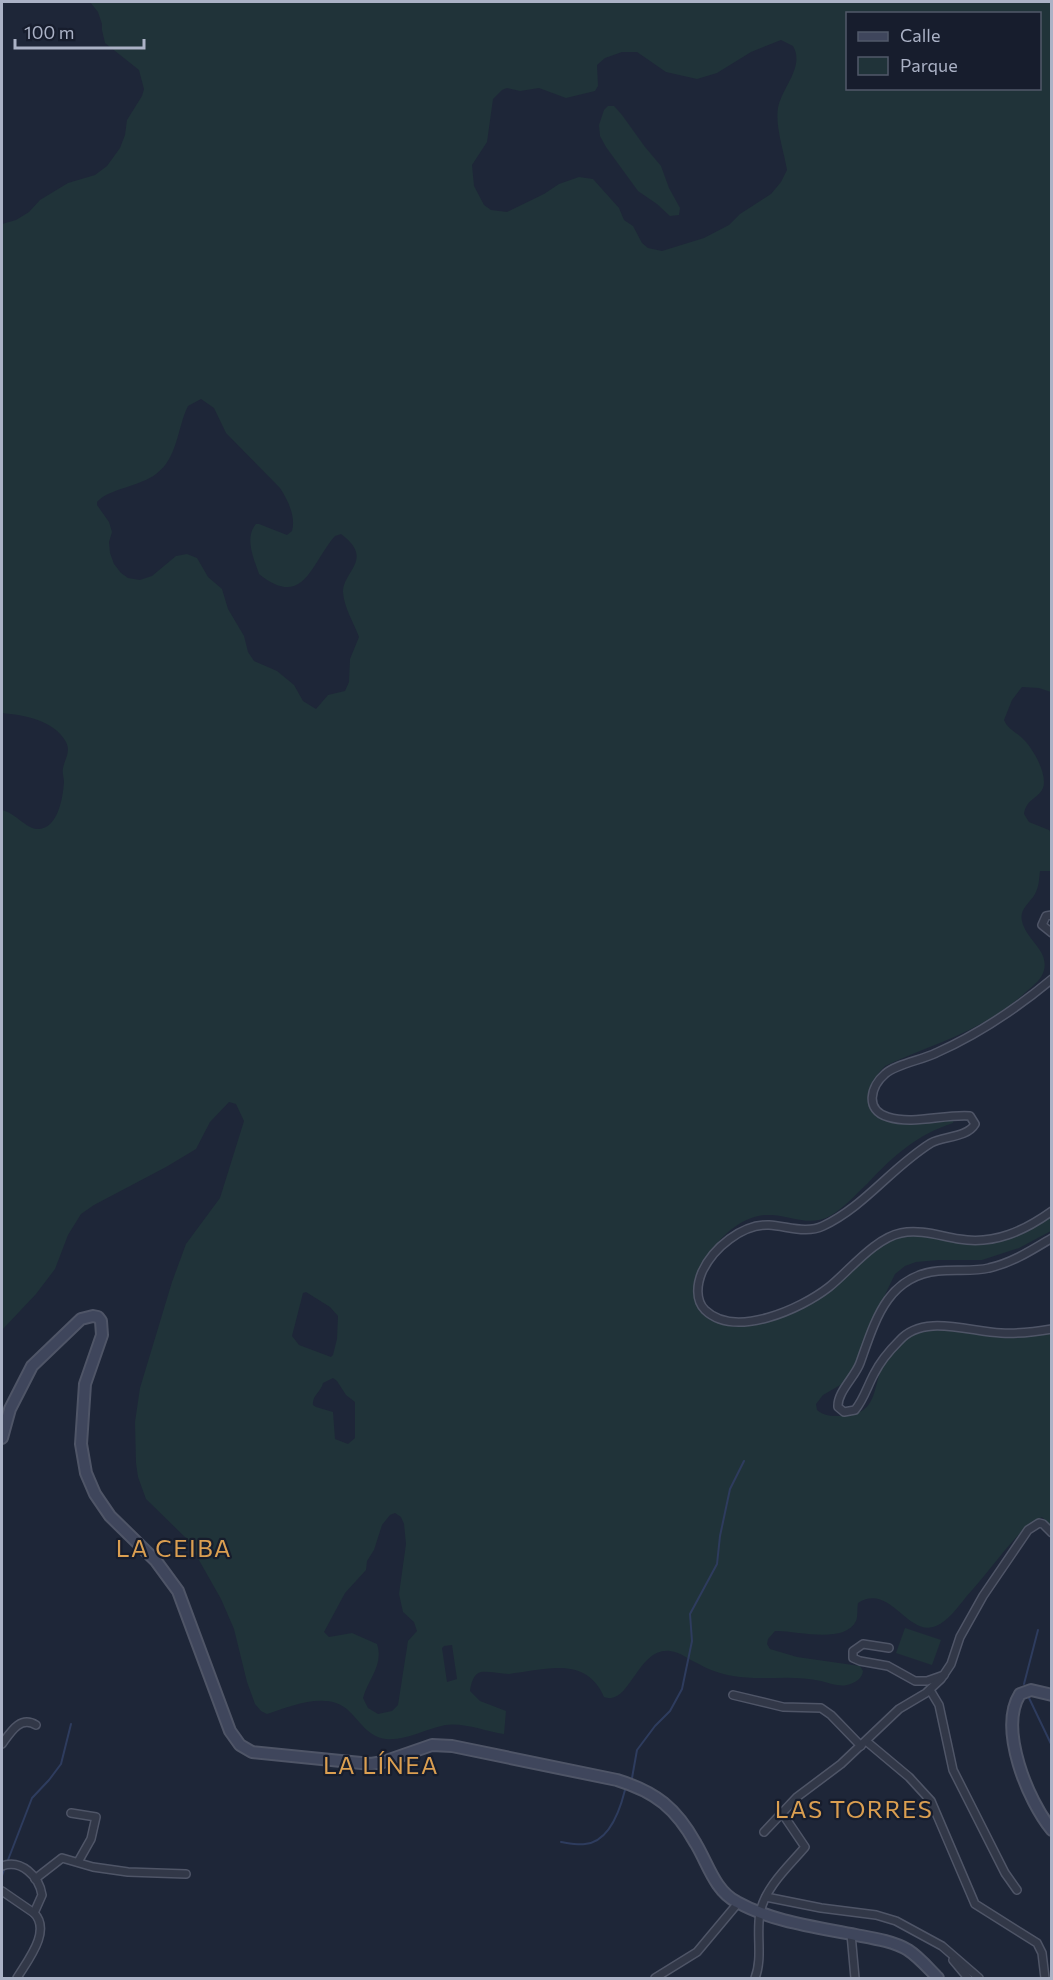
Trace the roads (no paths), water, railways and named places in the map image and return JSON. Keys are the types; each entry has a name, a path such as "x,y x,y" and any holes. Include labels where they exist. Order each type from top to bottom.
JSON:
{"main road":[{"path":"2,1438 10,1409 32,1366 81,1319 98,1317 101,1321 102,1335 85,1384 81,1444 86,1473 95,1494 110,1516 156,1561 178,1591 224,1718 240,1745 252,1752 360,1764 383,1762 432,1745 452,1746 628,1783 648,1791 676,1814 696,1843 721,1889 738,1903 782,1920 874,1939 907,1950 938,1978"},
{"path":"1052,1695 1031,1690 1020,1694 1014,1709 1013,1734 1016,1756 1030,1794 1040,1815 1052,1830"}],"street":[{"path":"1052,915 1046,916 1042,925 1052,933"},
{"path":"1052,979 996,1022 935,1054 887,1072 874,1085 872,1094 874,1105 887,1117 906,1119 970,1116 975,1124 972,1128 935,1140 915,1153 850,1210 823,1226 798,1230 759,1226 735,1236 722,1246 705,1265 698,1280 697,1291 701,1307 713,1318 735,1323 757,1321 793,1307 827,1288 888,1237 901,1233 925,1232 961,1239 980,1240 1004,1237 1022,1230 1052,1211"},
{"path":"1052,1238 1026,1253 988,1268 937,1271 910,1278 894,1291 877,1316 857,1371 838,1401 838,1407 844,1412 855,1410 864,1398 881,1361 908,1333 930,1326 954,1326 1000,1334 1052,1329"},
{"path":"764,1832 803,1792 841,1764 899,1709 930,1690 946,1674 960,1637 983,1596 1028,1530 1039,1523 1052,1533"},
{"path":"889,1648 863,1644 855,1648 853,1658 888,1666 915,1682 927,1681 946,1674"},
{"path":"930,1690 939,1705 953,1770 1005,1873 1017,1890"},
{"path":"733,1695 783,1707 821,1708 905,1774 927,1796 972,1900 977,1907 1037,1943 1042,1953 1045,1978"},
{"path":"2,1744 19,1724 28,1721 36,1725"},
{"path":"754,1978 758,1968 760,1912 773,1884 805,1846 782,1813"},
{"path":"71,1814 96,1817 91,1839 78,1862"},
{"path":"35,1879 59,1859 64,1858 93,1867 128,1872 186,1874"},
{"path":"2,1866 15,1864 24,1867 35,1879 42,1895 34,1913"},
{"path":"2,1891 34,1913 41,1922 41,1931 17,1978"},
{"path":"766,1897 820,1908 884,1917 911,1927 942,1946 979,1978"},
{"path":"655,1978 697,1952 738,1903"},
{"path":"851,1934 855,1978"},
{"path":"942,1946 968,1978"}],"waterway":[{"path":"632,1778 637,1750 670,1711 682,1689 692,1641 690,1614 717,1564 720,1536 730,1489 744,1461"},
{"path":"1024,1684 1038,1630"},
{"path":"1029,1698 1052,1746"},
{"path":"8,1860 32,1798 61,1764 71,1724"},
{"path":"561,1842 585,1844 601,1838 612,1824 625,1790"},
{"path":"2,1876 4,1870"}],"district":[{"name":"LA CEIBA","path":"174,1547"},
{"name":"LA LÍNEA","path":"381,1764"},
{"name":"LAS TORRES","path":"854,1808"}]}
